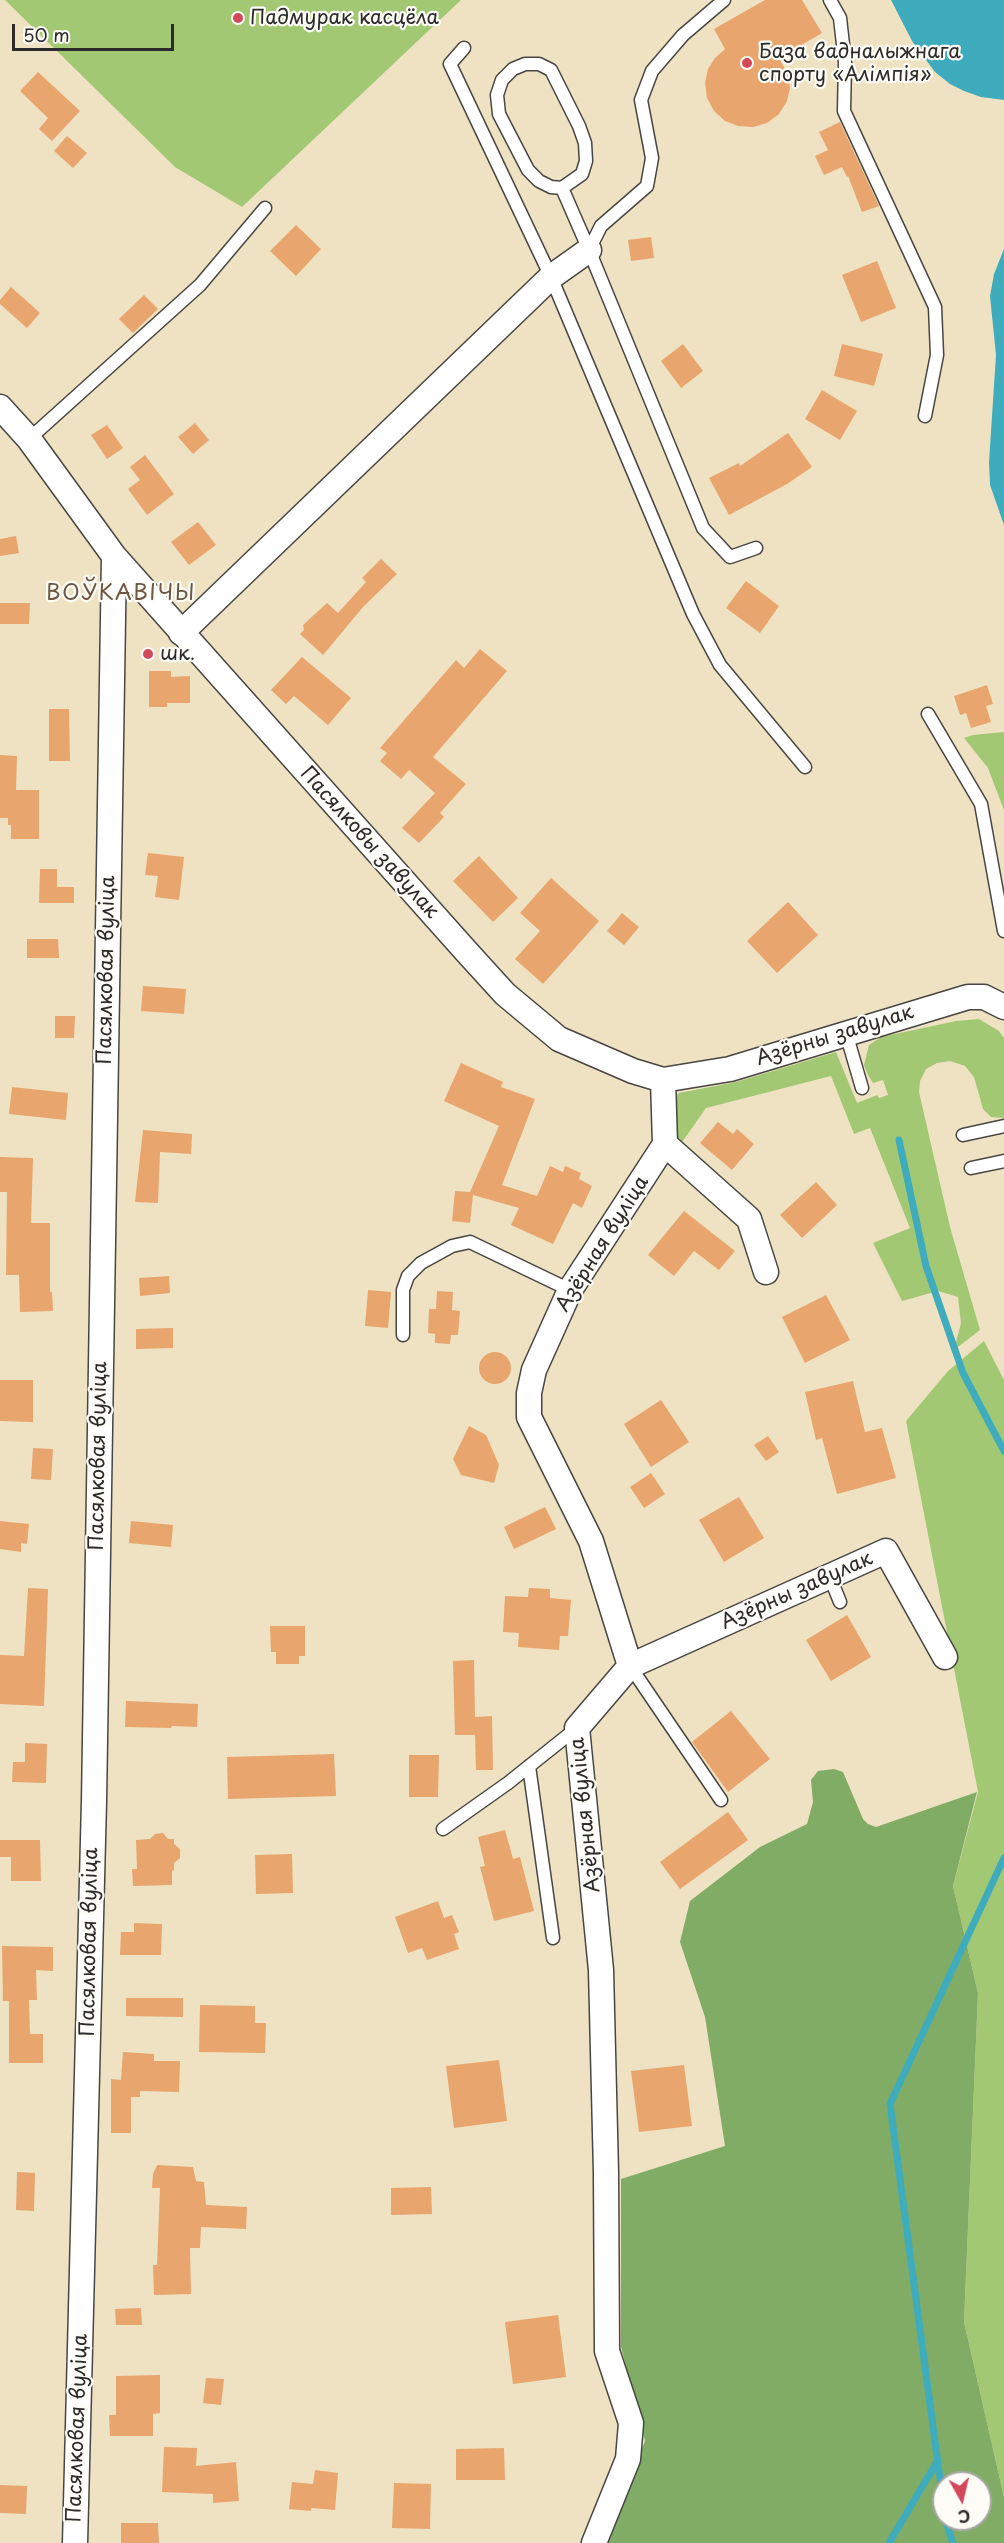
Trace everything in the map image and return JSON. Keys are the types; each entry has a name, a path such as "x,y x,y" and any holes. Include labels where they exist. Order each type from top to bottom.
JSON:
{"street":[{"path":"181,633 551,277 590,250"},
{"path":"0,407 29,439 114,555"},
{"name":"Пасялковы завулак","path":"114,555 181,633 505,994 559,1039 633,1071 663,1080"},
{"name":"Пасялковая вуліца","path":"75,2543 94,1801 114,555"},
{"name":"Азёрны завулак","path":"663,1080 730,1069 968,997 984,997 1003,1003"},
{"path":"663,1080 665,1144 749,1219 766,1272"},
{"name":"Азёрная вуліца","path":"594,2543 628,2459 632,2423 607,2351 606,2161 601,1970 577,1728 630,1666 591,1541 529,1418 529,1393 534,1370 570,1290 665,1144"},
{"name":"Азёрны завулак","path":"630,1666 886,1551 945,1657"}],"lane":[{"path":"590,250 601,226 647,186 652,158 641,100 652,71 683,35 724,0"},
{"path":"830,0 840,18 845,62 844,111 935,307 937,355 925,416"},
{"path":"464,48 450,64 551,277 693,614 720,665 806,767"},
{"path":"525,64 539,64 551,70 585,143 586,161 582,174 562,188 551,187 539,181 528,170 499,114 497,95 502,80 513,69 525,64"},
{"path":"562,188 590,250 702,528 730,557 756,548"},
{"path":"29,439 200,285 265,208"},
{"path":"928,714 981,804 1004,931"},
{"path":"846,1033 862,1089"},
{"path":"963,1134 1004,1126"},
{"path":"971,1168 1004,1161"},
{"path":"403,1335 403,1290 408,1276 421,1263 452,1245 470,1242 570,1290"},
{"path":"830,1577 840,1602"},
{"path":"630,1666 721,1800"},
{"path":"443,1829 577,1728"},
{"path":"529,1766 553,1938"}],"green space":[{"path":"5,0 461,0 242,207 175,167"},
{"path":"1004,732 1004,810 988,768 964,738"},
{"path":"979,1019 999,1031 1004,1038 1004,1118 991,1117 983,1109 974,1077 965,1066 950,1061 937,1063 926,1069 920,1081 919,1092 950,1227 980,1330 954,1350 961,1323 958,1297 938,1291 902,1301 873,1243 910,1228 870,1128 854,1134 831,1076 706,1108 680,1145 668,1110 670,1101 679,1093 736,1082 836,1052 857,1103 877,1095 879,1098 888,1095 883,1080 873,1083 864,1065 869,1045 881,1037 956,1021"},
{"path":"984,1341 1004,1380 1004,2497 964,2322 978,1993 953,1886 978,1792 906,1421 948,1371"},
{"path":"834,1769 843,1772 863,1819 876,1827 977,1792 953,1886 978,1993 964,2322 1004,2497 1004,2543 604,2543 645,2441 621,2347 621,2179 725,2146 705,2017 680,1942 690,1901 760,1847 807,1824 813,1802 811,1780 818,1771"}],"water":[{"path":"891,0 1004,0 1004,100 981,97 964,91 950,84 935,72 912,41"},
{"path":"1004,249 1004,525 990,485 989,462 996,355 990,296 994,274"}],"building":[{"name":"База вадналыжнага спорту «Алімпія»","path":"765,0 802,0 822,33 779,58 788,75 790,88 787,101 779,114 767,123 753,127 738,126 725,121 714,111 707,98 705,83 708,69 725,49 714,29"},
{"path":"38,72 80,111 52,141 39,129 48,118 20,91"},
{"path":"840,122 879,206 862,212 848,176 842,167 824,175 815,156 828,150 819,132"},
{"path":"67,136 87,153 73,168 54,151"},
{"path":"296,225 321,249 296,276 270,251"},
{"path":"651,237 654,258 631,261 628,240"},
{"path":"877,261 896,308 861,322 842,275"},
{"path":"11,287 40,313 27,328 0,304 0,300"},
{"path":"144,295 158,309 133,333 119,319"},
{"path":"683,344 703,371 681,388 661,361"},
{"path":"842,344 883,354 874,386 834,376"},
{"path":"822,390 857,411 840,440 805,419"},
{"path":"195,423 209,440 193,454 178,437"},
{"path":"107,425 123,448 107,459 91,435"},
{"path":"788,433 812,467 787,484 729,515 709,478 739,463 740,466"},
{"path":"145,455 174,494 147,515 128,489 140,480 130,467"},
{"path":"198,522 216,545 189,565 171,542"},
{"path":"16,536 19,553 0,556 0,539"},
{"path":"381,559 397,574 363,607 323,655 300,634 304,630 303,625 327,603 338,613 366,582 362,578"},
{"path":"746,581 779,606 760,633 726,608"},
{"path":"0,603 30,603 29,624 0,624"},
{"path":"480,649 507,671 433,757 466,784 440,813 444,817 419,843 402,828 435,793 409,770 401,779 380,761 387,753 380,748 456,660 464,668"},
{"path":"302,657 351,698 328,725 294,696 286,704 271,690"},
{"path":"149,671 171,671 171,677 190,676 190,703 167,703 167,707 149,707"},
{"path":"987,685 993,704 986,706 991,722 971,728 966,713 960,715 954,696"},
{"path":"49,709 69,709 70,761 49,761"},
{"path":"0,755 17,756 16,790 39,790 39,839 11,839 11,825 8,825 8,818 0,818"},
{"path":"148,853 184,857 179,900 155,897 158,876 145,875"},
{"path":"479,856 518,898 493,922 453,881"},
{"path":"40,869 57,869 57,887 74,887 74,903 39,903"},
{"path":"551,878 599,921 543,984 515,959 540,931 520,913"},
{"path":"788,902 818,935 777,973 747,941"},
{"path":"622,913 639,927 624,945 607,931"},
{"path":"27,939 58,939 59,958 27,958"},
{"path":"143,986 186,989 184,1014 141,1011"},
{"path":"55,1016 75,1016 74,1038 55,1038"},
{"path":"461,1063 503,1082 501,1087 535,1099 502,1185 537,1196 550,1166 563,1172 565,1166 581,1173 579,1179 592,1186 582,1208 573,1203 553,1244 511,1225 519,1208 473,1195 470,1223 452,1221 455,1191 470,1192 499,1126 444,1101"},
{"path":"12,1087 68,1093 66,1120 9,1114"},
{"path":"718,1122 733,1134 737,1129 754,1144 732,1170 700,1143"},
{"path":"143,1130 192,1134 191,1154 160,1152 158,1203 135,1202"},
{"path":"0,1157 33,1158 31,1223 50,1223 50,1292 52,1292 53,1311 20,1312 19,1275 6,1275 7,1192 0,1192"},
{"path":"816,1182 837,1205 802,1238 780,1215"},
{"path":"684,1211 735,1251 719,1270 694,1251 674,1276 648,1255"},
{"path":"169,1276 170,1293 140,1296 139,1278"},
{"path":"368,1290 391,1292 388,1328 365,1326"},
{"path":"437,1291 453,1292 452,1310 460,1311 458,1335 451,1335 450,1344 435,1343 435,1334 428,1333 429,1309 436,1309"},
{"path":"826,1295 850,1340 805,1363 782,1317"},
{"path":"173,1328 173,1348 136,1349 136,1329"},
{"path":"495,1352 507,1356 511,1368 507,1380 495,1384 483,1380 479,1368 483,1356"},
{"path":"0,1380 33,1380 33,1422 0,1421"},
{"path":"853,1381 865,1432 882,1428 896,1478 837,1494 822,1438 816,1440 805,1392"},
{"path":"661,1400 689,1442 651,1467 624,1424"},
{"path":"469,1426 486,1435 499,1465 494,1483 461,1475 453,1459"},
{"path":"768,1436 779,1452 766,1461 754,1445"},
{"path":"33,1448 53,1449 51,1480 31,1479"},
{"path":"651,1473 665,1494 644,1508 630,1487"},
{"path":"739,1497 764,1538 724,1562 699,1520"},
{"path":"545,1507 556,1529 514,1549 504,1527"},
{"path":"0,1521 29,1524 27,1544 21,1543 21,1552 0,1549"},
{"path":"131,1521 173,1525 171,1547 129,1543"},
{"path":"28,1588 48,1589 44,1706 0,1704 0,1655 24,1656"},
{"path":"529,1588 550,1589 550,1598 571,1600 568,1636 560,1636 559,1650 518,1647 519,1633 503,1632 505,1596 528,1597"},
{"path":"847,1615 871,1657 831,1681 806,1640"},
{"path":"270,1626 305,1626 305,1656 299,1656 299,1664 276,1664 276,1652 271,1652"},
{"path":"474,1660 475,1717 492,1716 493,1770 476,1770 475,1735 455,1735 453,1661"},
{"path":"126,1701 198,1704 197,1727 125,1727"},
{"path":"731,1711 770,1759 728,1792 692,1742"},
{"path":"25,1743 47,1744 46,1783 12,1782 13,1762 25,1762"},
{"path":"334,1754 336,1796 228,1799 227,1757"},
{"path":"409,1755 439,1755 438,1797 409,1797"},
{"path":"728,1812 748,1840 680,1889 660,1862"},
{"path":"505,1830 513,1859 520,1857 534,1911 494,1921 480,1867 485,1866 478,1837"},
{"path":"163,1833 168,1839 174,1839 174,1844 180,1849 180,1858 174,1863 174,1871 172,1870 172,1885 133,1886 132,1869 137,1869 136,1840 150,1839 155,1834"},
{"path":"0,1840 40,1840 41,1881 11,1881 11,1857 0,1857"},
{"path":"292,1854 293,1893 256,1894 255,1855"},
{"path":"438,1901 444,1918 452,1915 459,1932 454,1934 459,1949 427,1960 422,1948 408,1953 395,1917"},
{"path":"134,1923 162,1924 161,1955 120,1955 121,1932 134,1932"},
{"path":"2,1946 53,1947 53,1971 36,1970 37,2000 29,2000 30,2034 43,2034 43,2063 9,2063 9,2001 3,2001"},
{"path":"126,1998 183,1998 183,2017 126,2016"},
{"path":"200,2005 255,2006 255,2023 266,2023 265,2053 199,2052"},
{"path":"123,2052 154,2054 154,2061 180,2061 179,2092 140,2091 140,2097 131,2097 131,2133 111,2133 111,2079 121,2080"},
{"path":"499,2060 507,2121 454,2128 446,2066"},
{"path":"684,2065 692,2126 639,2132 631,2071"},
{"path":"157,2165 193,2167 196,2181 204,2182 206,2205 247,2207 246,2229 201,2227 200,2248 190,2248 191,2294 154,2295 153,2265 157,2265 160,2188 152,2188 153,2174"},
{"path":"17,2172 35,2173 34,2211 16,2210"},
{"path":"431,2187 432,2214 391,2215 391,2188"},
{"path":"141,2308 142,2325 116,2325 115,2309"},
{"path":"558,2315 566,2377 513,2384 505,2322"},
{"path":"160,2375 160,2413 153,2414 153,2436 110,2436 109,2415 116,2415 116,2376"},
{"path":"206,2378 224,2379 221,2405 203,2403"},
{"path":"164,2447 197,2448 196,2466 236,2462 239,2501 213,2503 213,2494 162,2492"},
{"path":"504,2448 505,2480 456,2480 456,2449"},
{"path":"315,2470 338,2473 335,2510 289,2509 292,2482 313,2484"},
{"path":"394,2483 431,2484 430,2529 392,2528"},
{"path":"0,2485 27,2486 26,2514 0,2513"},
{"path":"121,2523 158,2523 159,2543 121,2543"}],"waterway":[{"path":"899,1140 926,1266 963,1373 1004,1451"},
{"path":"939,2471 890,2104 1004,1858"},
{"path":"889,2543 938,2460"},
{"path":"949,2531 953,2543"}],"place":[{"name":"Падмурак касцёла","path":"238,18"},
{"name":"База вадналыжнага спорту «Алімпія»","path":"747,63"},
{"name":"шк.","path":"148,654"}],"district":[{"name":"ВОЎКАВІЧЫ","path":"121,594"}]}
